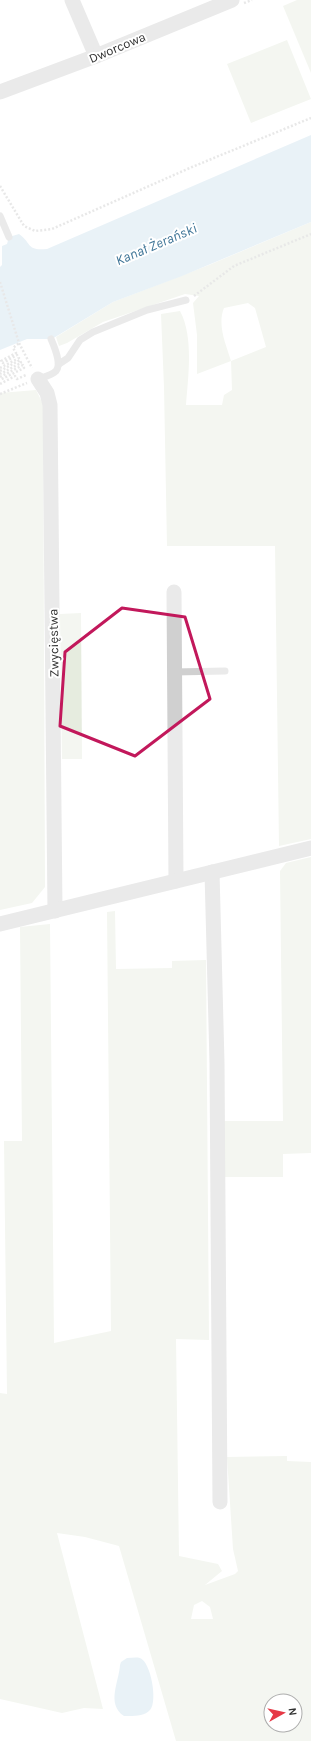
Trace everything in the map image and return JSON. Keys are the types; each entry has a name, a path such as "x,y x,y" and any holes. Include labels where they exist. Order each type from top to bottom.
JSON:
{"street":[{"path":"72,0 96,56"},
{"name":"Dworcowa","path":"0,92 96,56 232,0"},
{"name":"Zwycięstwa","path":"32,374 47,393 50,406 55,911"},
{"path":"174,592 176,882"},
{"path":"0,924 311,848"},
{"path":"212,872 217,1063 220,1502"}],"lane":[{"path":"0,216 9,237"},
{"path":"59,364 68,358 80,340 93,332 147,310 186,300"},
{"path":"32,374 56,372 58,369 59,364 52,339"},
{"path":"174,672 225,671"}],"path":[{"path":"0,186 24,226 35,231 52,229 192,167 311,118"},
{"path":"186,300 196,296 234,266 311,234"},
{"path":"0,282 19,343 32,374"},
{"path":"0,368 18,358 17,356 3,363 1,361 16,353 13,348 19,343"},
{"path":"0,371 20,360 21,363 0,374"},
{"path":"0,377 22,365 24,368 0,380"},
{"path":"0,384 15,376 17,379 32,374"},
{"path":"0,394 32,374"}],"highlighted area":[{"path":"122,608 185,617 210,699 135,756 60,726 65,652"}],"shaded area":[{"path":"297,0 311,0 311,73 283,6"},
{"path":"287,40 311,99 251,123 227,64"},
{"path":"311,222 311,839 279,846 275,546 167,546 161,314 180,311 184,321 189,345 189,370 186,405 222,405 224,395 232,390 231,361 197,374 197,335 193,303 199,296 185,294 103,322 59,346 56,337 113,302 209,265","holes":["248,303 255,308 266,347 231,361 222,328 222,314 224,308"]},
{"path":"36,390 43,404 45,887 32,903 0,910 0,393"},
{"path":"81,613 82,759 62,759 60,614"},
{"path":"311,857 311,1153 283,1154 283,1177 223,1177 222,1121 283,1121 280,871 286,863"},
{"path":"115,911 116,969 172,968 172,961 206,960 209,1340 176,1339 179,1556 218,1564 222,1571 205,1585 235,1574 238,1571 233,1549 227,1457 287,1456 287,1461 311,1462 311,1741 176,1741 119,1546 85,1537 57,1533 103,1709 84,1708 62,1713 0,1699 0,1393 7,1394 4,1141 22,1141 20,927 50,924 54,1343 111,1331 107,912","holes":["202,1601 210,1607 213,1619 191,1619 194,1605"]}],"water":[{"name":"Kanał Żerański","path":"311,135 311,222 182,276 113,302 52,339 27,339 0,350 0,267 2,265 2,246 7,244 9,237 19,234 32,248 47,249"},
{"path":"127,1658 140,1658 144,1661 150,1674 153,1699 150,1710 145,1714 124,1716 116,1705 115,1692 120,1665 121,1662"}]}
